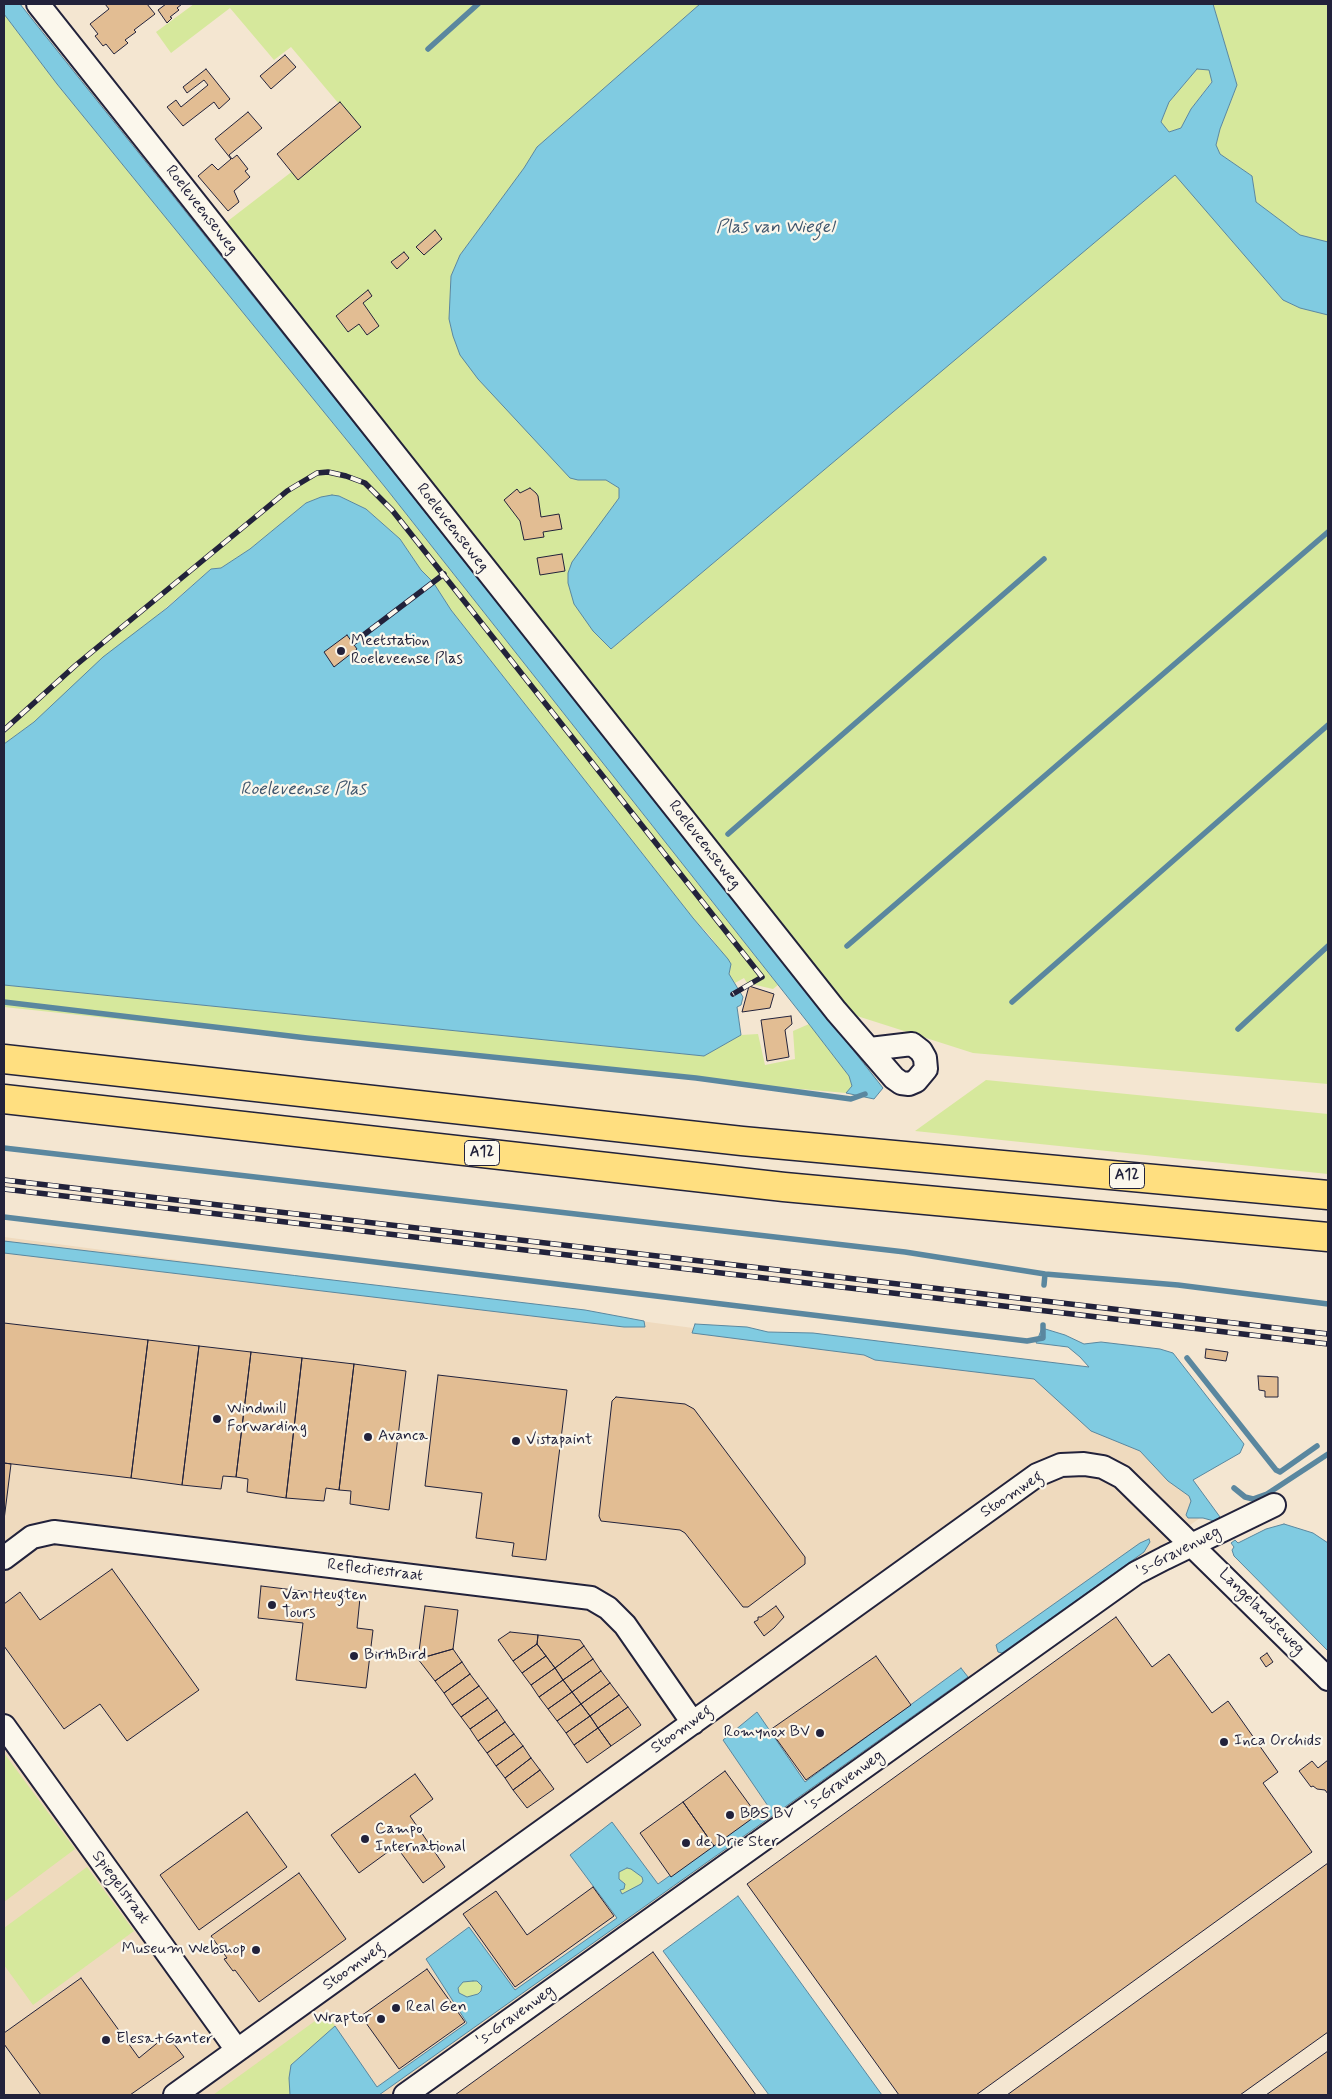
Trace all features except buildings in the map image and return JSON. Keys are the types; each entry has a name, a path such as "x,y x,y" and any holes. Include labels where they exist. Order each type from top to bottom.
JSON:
{"highway":[{"name":"A12","path":"4,1059 751,1142 1328,1195"},
{"name":"A12","path":"4,1099 775,1186 1328,1237"}],"street":[{"name":"Roeleveenseweg","path":"38,4 836,1011 870,1049"},
{"name":"Stoomweg","path":"176,2095 1037,1475 1061,1465 1084,1464 1103,1467 1122,1477 1193,1545"},
{"name":"'s-Gravenweg","path":"405,2095 1136,1574 1274,1505"},
{"name":"Reflectiestraat","path":"4,1558 32,1537 54,1532 591,1598 608,1608 625,1625 693,1723"},
{"name":"Langelandseweg","path":"1193,1545 1328,1680"},
{"name":"Spiegelstraat","path":"4,1726 237,2050"}],"shaded area":[{"path":"4,1237 1087,1380 1207,1513 393,2095 4,2095"}],"green space":[{"path":"194,4 700,4 537,147 524,168 460,255 451,276 449,319 453,336 578,480 606,480 619,488 619,498 568,573 568,583 611,649 1175,174 1283,300 1300,308 1328,315 1328,1084 973,1053 854,1015 224,224 355,123 291,47 274,60 230,8 171,53 156,32"},
{"path":"1213,4 1328,4 1328,242 1300,235 1256,202 1252,176 1220,154 1216,145 1220,129 1237,85"},
{"path":"4,14 57,84 385,487 778,985 773,989 747,983 744,978 735,983 729,974 731,964 451,610 433,582 421,570 400,539 366,509 339,496 321,497 306,503 250,549 221,568 211,569 34,722 4,744"},
{"path":"1197,69 1209,69 1212,81 1191,109 1181,128 1169,132 1161,122 1169,102"},
{"path":"4,985 704,1056 741,1035 758,1034 765,1065 795,1059 793,1031 809,1024 849,1076 852,1086 846,1093 641,1075 4,1007"},
{"path":"986,1080 1328,1114 1328,1174 915,1131"},
{"path":"4,1753 75,1849 4,1902"},
{"path":"87,1867 134,1931 33,2005 4,1965 4,1928"},
{"path":"627,1868 642,1877 643,1881 622,1894 620,1890 624,1882 619,1879 619,1872"},
{"path":"477,1981 482,1986 478,1994 467,1997 459,1993 458,1988 463,1982"},
{"path":"326,2013 335,2026 291,2065 289,2078 290,2095 213,2095"}],"water":[{"path":"4,4 20,4 798,980 883,1088 874,1099 846,1093 852,1086 849,1076 809,1024 385,487 57,84 4,14"},
{"name":"Plas van Wiegel","path":"700,4 1213,4 1237,85 1220,129 1216,145 1220,154 1252,176 1256,202 1300,235 1328,242 1328,315 1300,308 1283,300 1175,175 611,649 593,631 574,604 568,583 568,573 572,562 619,498 619,488 606,480 578,480 570,478 478,379 460,355 449,319 451,276 460,255 524,168 537,147","holes":["1197,69 1209,70 1212,82 1191,109 1181,128 1169,132 1161,122 1169,102"]},
{"name":"Roeleveense Plas","path":"332,495 339,496 366,509 400,539 421,570 433,582 451,610 693,918 728,959 731,964 729,974 743,997 741,1005 737,1007 741,1035 704,1056 4,985 4,744 34,722 103,657 167,608 211,569 221,568 250,549 306,503"},
{"path":"4,1241 585,1310 644,1321 645,1327 624,1327 4,1253"},
{"path":"695,1324 747,1327 768,1332 813,1333 1089,1367 1068,1347 1036,1343 1042,1328 1065,1335 1084,1344 1101,1342 1160,1349 1173,1353 1244,1444 1240,1453 1193,1480 1220,1517 1214,1521 1203,1518 1188,1518 1186,1515 1191,1501 1189,1496 1168,1481 1140,1451 1091,1431 1034,1379 875,1360 864,1355 692,1333"},
{"path":"1284,1524 1313,1533 1328,1543 1328,1651 1234,1556 1232,1550 1234,1547 1231,1543 1235,1540 1238,1543 1266,1529"},
{"path":"1149,1539 1150,1542 1144,1552 1002,1653 998,1652 996,1645 1140,1543"},
{"path":"961,1668 968,1677 379,2095 290,2095 289,2078 291,2065 335,2026 377,2087 467,2023 426,1959 469,1927 515,1990 617,1918 570,1855 612,1822 658,1884 768,1806 723,1740 757,1712 805,1782","holes":["627,1868 642,1877 643,1881 622,1894 620,1890 624,1889 625,1884 619,1879 619,1872","477,1981 482,1986 481,1991 478,1994 467,1997 459,1993 458,1988 463,1982"]},
{"path":"738,1896 882,2095 769,2095 663,1951"}],"waterway":[{"path":"428,49 478,4"},
{"path":"847,946 1328,532"},
{"path":"728,834 1044,559"},
{"path":"1012,1002 1328,725"},
{"path":"1238,1029 1328,946"},
{"path":"4,1002 307,1038 696,1078 851,1099 865,1094"},
{"path":"4,1148 905,1252 1045,1274 1178,1285 1328,1304"},
{"path":"4,1217 1027,1341 1043,1338 1043,1325"},
{"path":"1044,1285 1045,1274"},
{"path":"1187,1358 1276,1470 1280,1472 1317,1446"},
{"path":"1234,1488 1245,1497 1253,1499 1267,1494 1328,1454"}],"railway":[{"path":"4,730 76,665 287,491 317,473 328,472 346,476 365,483 392,510 762,977 733,994"},
{"path":"353,643 444,574"},
{"path":"4,1180 1328,1334"},
{"path":"4,1189 1328,1344"}],"place":[{"name":"Meetstation Roeleveense Plas","path":"341,651"},
{"name":"Windmill Forwarding","path":"217,1419"},
{"name":"Avanca","path":"368,1437"},
{"name":"Vistapaint","path":"516,1441"},
{"name":"Van Heugten Tours","path":"272,1605"},
{"name":"BirthBird","path":"354,1656"},
{"name":"Romynox BV","path":"820,1733"},
{"name":"Inca Orchids","path":"1224,1742"},
{"name":"BBS BV","path":"730,1815"},
{"name":"Campo International","path":"365,1839"},
{"name":"de Drie Ster","path":"686,1843"},
{"name":"Museum Webshop","path":"256,1950"},
{"name":"Real Gen","path":"396,2008"},
{"name":"Wraptor","path":"381,2019"},
{"name":"Elesa+Ganter","path":"106,2040"}]}
